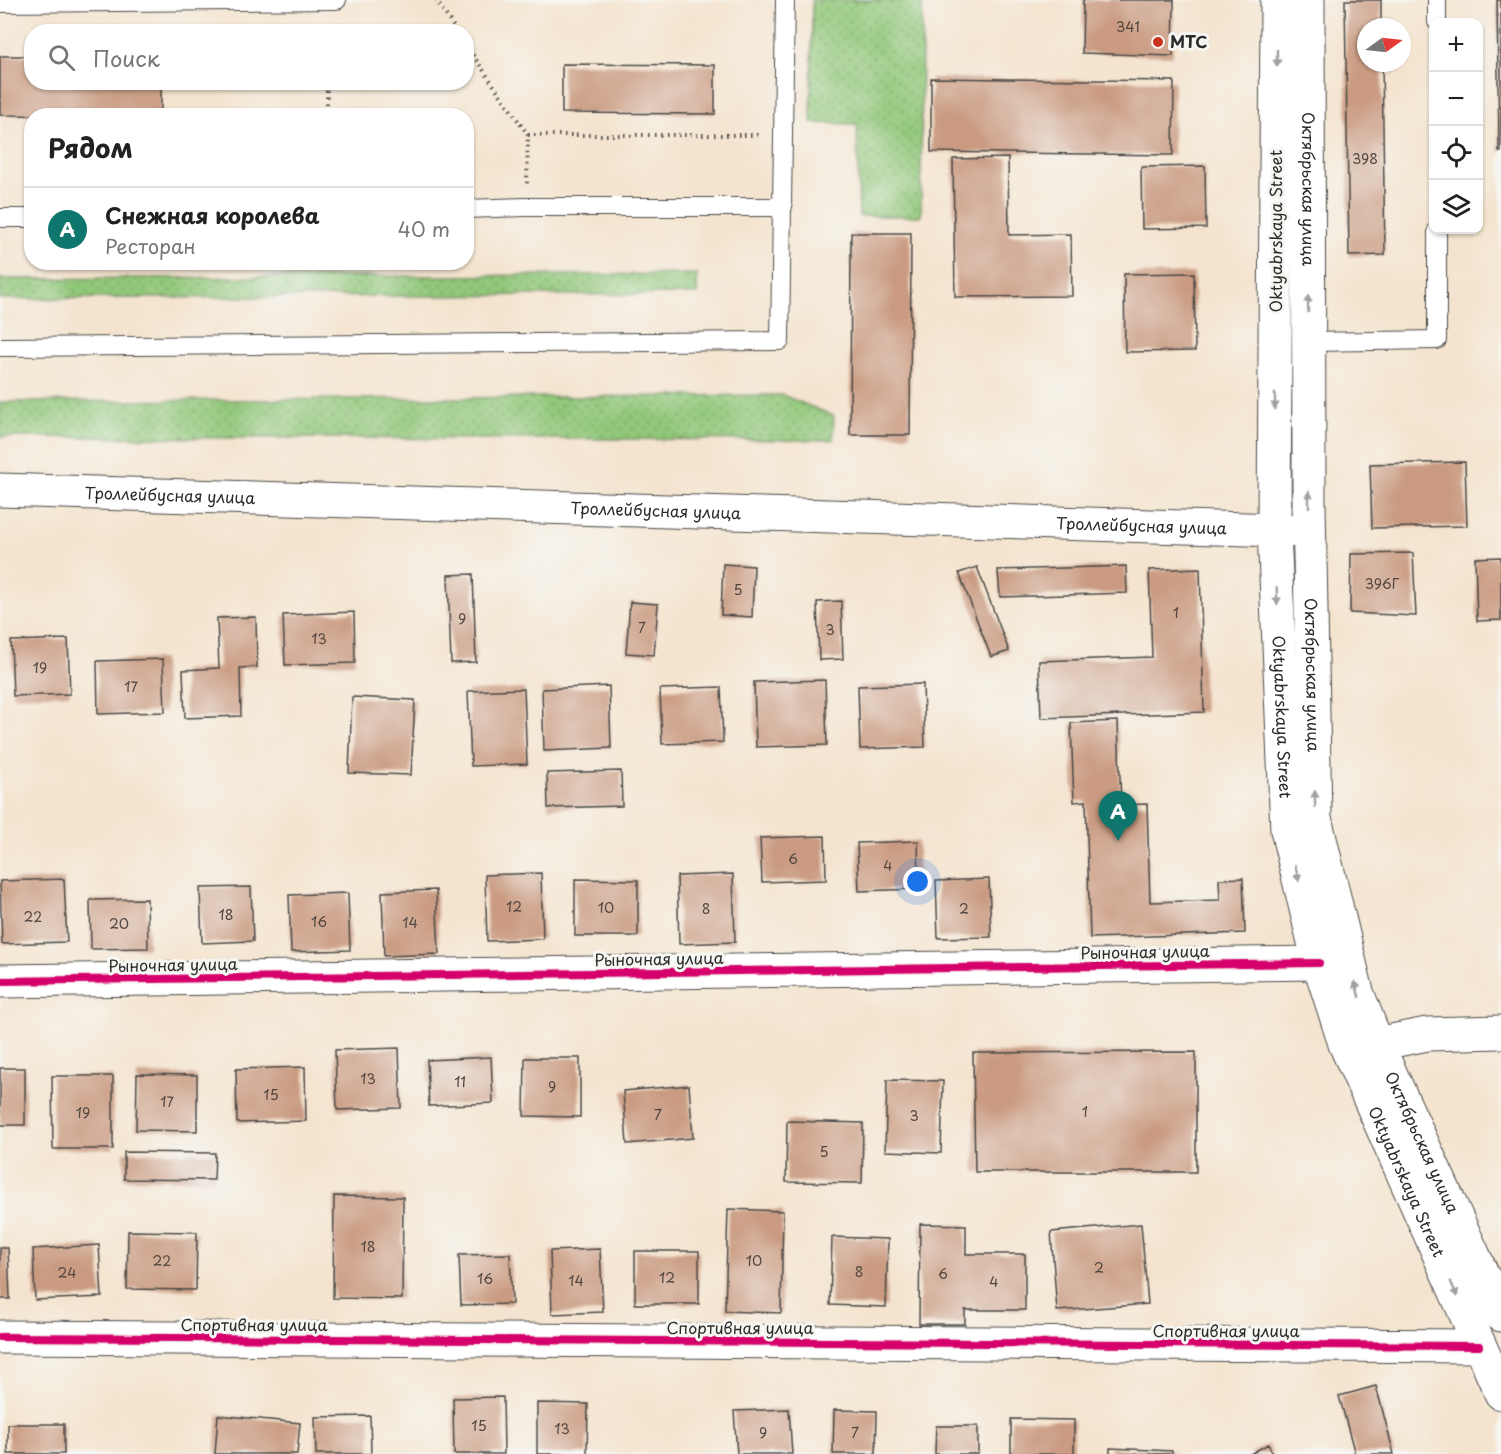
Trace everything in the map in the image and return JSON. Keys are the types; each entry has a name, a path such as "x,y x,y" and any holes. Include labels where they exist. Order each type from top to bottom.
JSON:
{"street":[{"name":"Oktyabrskaya Street","path":"1277,0 1274,530 1287,830 1318,963 1345,1044 1501,1393"},
{"name":"Октябрьская улица","path":"1308,0 1309,531 1315,818 1357,992 1377,1044 1501,1315"},
{"name":"Троллейбусная улица","path":"0,490 1309,531"},
{"name":"Рыночная улица","path":"0,981 1318,963"},
{"path":"1377,1044 1427,1034 1501,1032"},
{"name":"Спортивная улица","path":"0,1337 1479,1346"}],"lane":[{"path":"0,3 337,0"},
{"path":"0,347 780,341 785,0 766,0"},
{"path":"1437,0 1437,18"},
{"path":"474,209 783,207"},
{"path":"0,218 24,218"},
{"path":"1308,342 1437,340 1437,234"}],"path":[{"path":"436,0 452,24"},
{"path":"474,57 528,135 526,207"},
{"path":"327,90 327,108"},
{"path":"528,135 784,135"}],"green space":[{"path":"812,0 922,0 921,216 859,216 857,124 811,123"},
{"path":"697,274 697,294 0,299 0,279"},
{"path":"782,395 834,416 833,440 0,437 0,402"}],"building":[{"path":"1083,0 1174,0 1173,56 1082,53"},
{"path":"1345,0 1381,0 1381,18 1357,18 1357,72 1382,72 1385,255 1349,256"},
{"path":"1497,0 1501,0 1501,152 1499,152"},
{"path":"0,56 24,56 24,90 161,90 161,108 24,108 24,115 0,115"},
{"path":"562,64 715,65 715,114 562,113"},
{"path":"931,78 1174,81 1173,155 931,152"},
{"path":"1008,158 1009,235 1071,234 1072,296 955,297 953,159"},
{"path":"1205,166 1206,228 1142,229 1141,167"},
{"path":"851,233 911,233 910,435 850,435"},
{"path":"1194,273 1195,351 1125,352 1124,274"},
{"path":"1465,462 1467,526 1372,528 1370,464"},
{"path":"1413,553 1416,616 1350,613 1351,554"},
{"path":"1501,557 1501,620 1477,621 1475,558"},
{"path":"723,564 754,566 752,617 721,615"},
{"path":"1126,566 1127,593 1000,597 998,570"},
{"path":"977,567 1009,651 991,657 959,573"},
{"path":"1200,568 1204,712 1041,718 1039,661 1152,657 1149,570"},
{"path":"473,574 476,662 451,663 448,575"},
{"path":"841,601 843,659 819,660 817,602"},
{"path":"630,602 658,604 654,655 626,653"},
{"path":"354,612 355,663 285,665 283,615"},
{"path":"256,617 257,667 240,668 241,716 185,718 183,670 219,668 217,618"},
{"path":"68,639 70,694 13,696 11,641"},
{"path":"163,659 165,712 98,714 97,661"},
{"path":"825,680 827,745 756,747 754,682"},
{"path":"923,684 925,747 860,749 858,686"},
{"path":"609,686 611,748 544,751 542,689"},
{"path":"721,687 723,742 662,744 660,689"},
{"path":"524,689 527,764 471,766 468,691"},
{"path":"352,697 415,700 411,775 349,773"},
{"path":"1118,721 1121,805 1147,804 1150,902 1220,900 1219,879 1243,878 1245,933 1090,938 1086,801 1074,802 1071,723"},
{"path":"621,771 622,806 548,808 547,773"},
{"path":"825,836 826,880 762,882 760,838"},
{"path":"918,841 919,889 859,891 857,843"},
{"path":"541,873 543,939 487,941 485,875"},
{"path":"733,874 735,942 679,944 677,876"},
{"path":"64,879 67,942 2,944 0,881"},
{"path":"575,879 638,880 638,936 575,936"},
{"path":"989,879 991,937 938,938 936,881"},
{"path":"251,887 253,941 202,943 200,888"},
{"path":"436,890 439,954 384,956 382,892"},
{"path":"348,893 350,950 291,952 289,895"},
{"path":"147,899 148,948 91,949 90,900"},
{"path":"399,1048 401,1108 337,1110 335,1050"},
{"path":"1196,1052 1196,1172 975,1172 973,1053"},
{"path":"491,1057 493,1103 429,1106 427,1060"},
{"path":"525,1058 580,1058 580,1117 524,1116"},
{"path":"305,1067 306,1121 237,1123 236,1069"},
{"path":"0,1068 25,1068 25,1125 0,1125"},
{"path":"137,1074 197,1075 197,1131 136,1130"},
{"path":"52,1076 113,1076 113,1149 53,1149"},
{"path":"887,1080 943,1081 941,1153 885,1151"},
{"path":"689,1085 693,1138 627,1144 623,1091"},
{"path":"787,1121 863,1123 862,1183 786,1182"},
{"path":"124,1152 215,1153 214,1180 124,1179"},
{"path":"334,1196 403,1197 402,1299 333,1298"},
{"path":"728,1209 783,1211 781,1313 725,1311"},
{"path":"920,1224 966,1225 966,1254 1025,1254 1025,1310 965,1310 965,1324 919,1324"},
{"path":"1141,1224 1148,1304 1057,1311 1051,1232"},
{"path":"128,1231 197,1232 196,1290 127,1289"},
{"path":"832,1237 888,1239 886,1307 830,1305"},
{"path":"99,1245 102,1297 35,1300 33,1249"},
{"path":"0,1248 8,1248 10,1299 0,1299"},
{"path":"600,1249 603,1312 552,1314 550,1251"},
{"path":"635,1251 699,1251 699,1304 635,1304"},
{"path":"510,1254 512,1304 461,1305 459,1255"},
{"path":"1376,1386 1394,1454 1355,1454 1339,1396"},
{"path":"503,1397 504,1454 454,1454 453,1398"},
{"path":"537,1403 588,1404 587,1454 537,1454"},
{"path":"789,1409 792,1454 737,1454 734,1411"},
{"path":"834,1410 877,1411 876,1454 833,1454"},
{"path":"218,1415 300,1423 297,1454 215,1454"},
{"path":"370,1416 371,1454 316,1454 315,1417"},
{"path":"1011,1419 1074,1420 1074,1454 1011,1454"},
{"path":"8,1424 64,1424 64,1454 8,1454"},
{"path":"936,1426 978,1426 978,1454 935,1454"},
{"path":"1268,1444 1273,1454 1250,1454"},
{"path":"1110,1448 1172,1451 1172,1454 1110,1454"}],"cycle path":[{"path":"0,981 1319,963"},
{"path":"0,1337 1479,1346"}],"place":[{"name":"МТС","path":"1158,42"},
{"name":"Снежная королева","path":"1118,841"}]}
